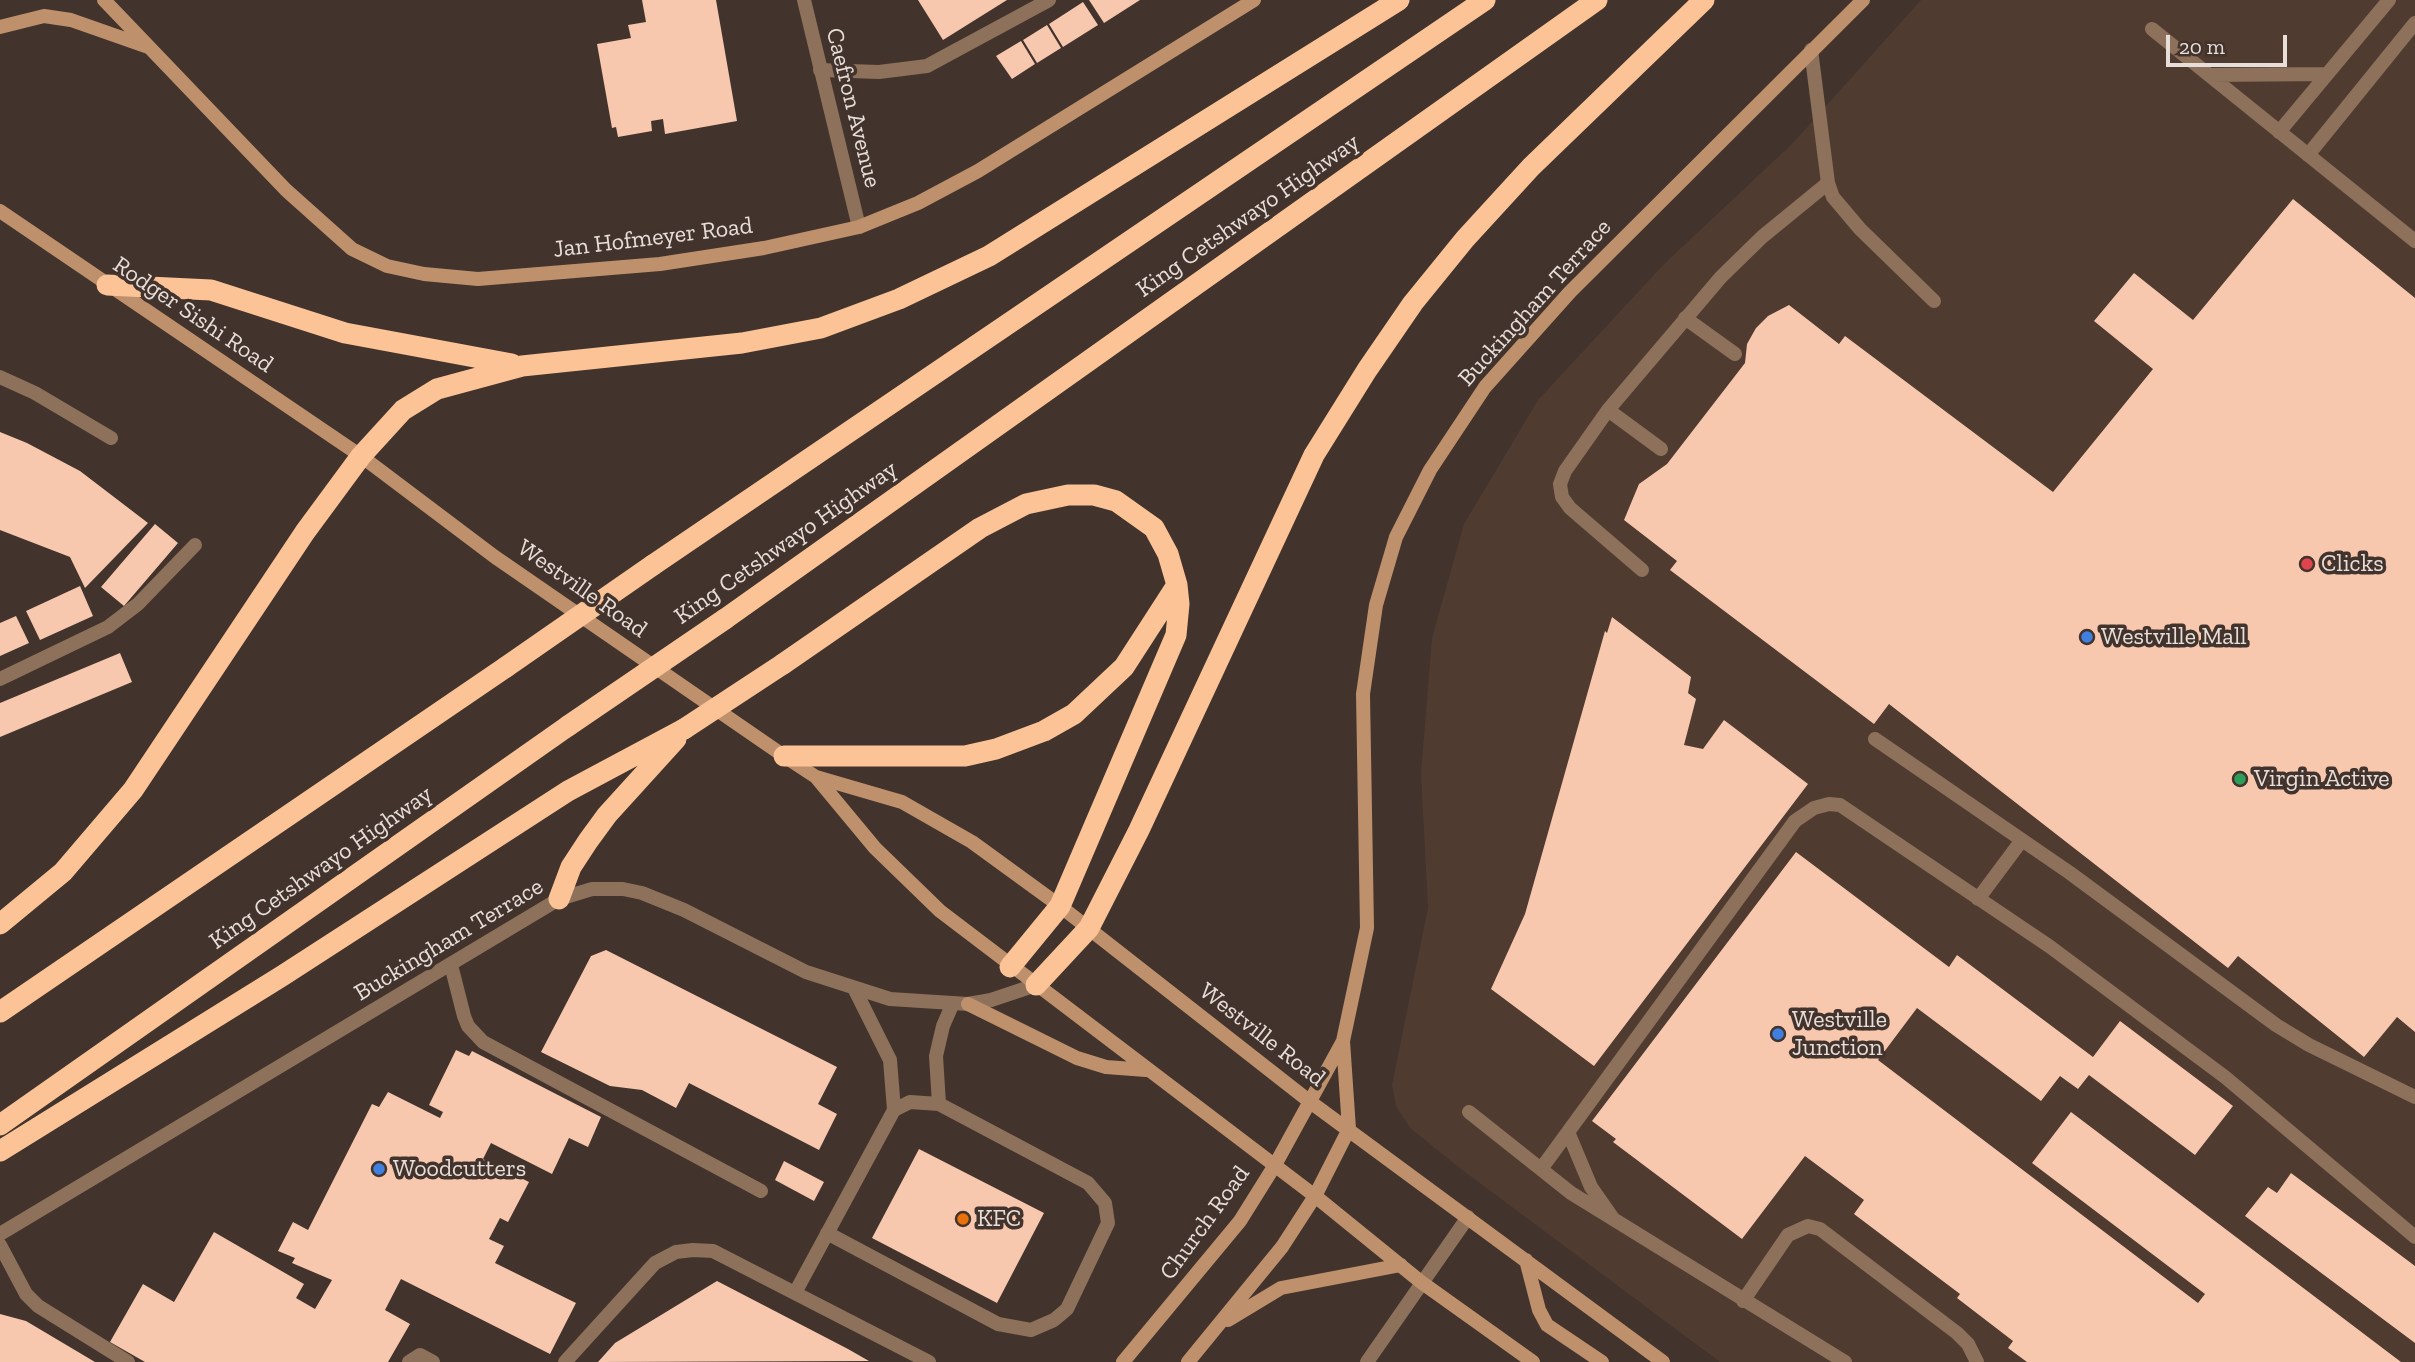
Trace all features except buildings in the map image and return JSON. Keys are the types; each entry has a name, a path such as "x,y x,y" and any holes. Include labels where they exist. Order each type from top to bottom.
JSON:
{"highway":[{"path":"0,924 63,872 133,790 305,532 361,456 403,410 436,389 522,366 755,340 821,328 898,299 989,256 1399,0"},
{"name":"King Cetshwayo Highway","path":"0,1012 1485,0"},
{"name":"King Cetshwayo Highway","path":"0,1125 568,726 725,619 1598,0"},
{"path":"1036,985 1089,928 1139,830 1314,455 1367,370 1413,303 1465,239 1531,167 1704,0"},
{"path":"107,285 211,290 345,333 522,366"},
{"path":"0,1151 282,976 568,791 684,729 980,528 1026,504 1057,497 1094,495 1116,501 1154,528 1168,554 1177,585 1179,604 1176,635 1060,906 1010,967"},
{"path":"784,756 965,755 996,749 1044,731 1074,715 1125,667 1177,585"},
{"path":"559,899 571,867 594,832 684,729"}],"main road":[{"name":"Jan Hofmeyer Road","path":"104,0 320,223 352,248 387,266 424,274 478,279 660,264 751,250 859,227 918,203 978,171 1254,0"},
{"name":"Buckingham Terrace","path":"1349,1129 1343,1041 1367,928 1363,694 1376,605 1396,537 1430,470 1485,387 1520,346 1863,0"},
{"path":"0,27 44,16 71,20 152,48"},
{"name":"Rodger Sishi Road","path":"0,211 361,456"},
{"name":"Westville Road","path":"361,456 495,556 816,777 912,807 972,842 1089,928 1310,1101 1663,1362"},
{"name":"Westville Road","path":"816,777 901,876 1010,967 1275,1165 1421,1282 1533,1362"},
{"path":"960,1003 1077,1058 1106,1067 1146,1070"},
{"name":"Buckingham Terrace","path":"1310,1101 1343,1041"},
{"name":"Church Road","path":"1123,1362 1240,1221 1310,1101"},
{"path":"1188,1362 1282,1247 1315,1196 1349,1129"},
{"path":"1526,1260 1539,1310 1547,1325 1602,1362"},
{"path":"1217,1328 1281,1288 1401,1265"}],"street":[{"name":"Caefron Avenue","path":"804,0 859,227"},
{"path":"820,70 879,72 927,66 1049,0"},
{"path":"2279,132 2389,0"},
{"path":"2308,155 2415,23"},
{"path":"2152,29 2415,242"},
{"path":"1811,50 1828,183 1843,211 1934,301"},
{"path":"2210,75 2327,74"},
{"path":"1642,569 1570,508 1562,497 1560,484 1565,471 1608,410 1685,318 1762,237 1828,183"},
{"path":"1685,318 1735,354"},
{"path":"0,377 35,393 111,438"},
{"path":"1608,410 1661,449"},
{"path":"0,679 116,622 138,604 195,545"},
{"path":"1875,739 2022,840 2276,1025 2309,1045 2415,1097"},
{"path":"1541,1169 1795,821 1814,808 1840,805 2049,946 2225,1077 2415,1237"},
{"path":"1978,899 2022,840"},
{"name":"Buckingham Terrace","path":"0,1234 559,899 592,889 623,889 642,893 684,910 806,972 855,990 890,999 960,1003 991,1000 1036,985"},
{"path":"451,965 468,1026 483,1042 761,1191"},
{"path":"855,990 890,1060 894,1111"},
{"path":"939,1104 936,1056 943,1026 960,1003"},
{"path":"796,1291 827,1233 894,1111 910,1102 939,1104 1087,1184 1105,1203 1108,1223 1067,1309 1054,1320 1031,1330 998,1324 827,1233"},
{"path":"1469,1112 1541,1169 1615,1221 1845,1362"},
{"path":"1568,1132 1587,1177 1615,1221"},
{"path":"1367,1362 1468,1217"},
{"path":"1743,1301 1788,1235 1808,1226 1820,1229 1957,1333 1968,1344 1976,1362"},
{"path":"0,1245 26,1294 38,1306 128,1362"},
{"path":"565,1362 633,1284 655,1263 676,1252 713,1251 796,1291 929,1362"},
{"path":"409,1362 420,1355 433,1362"}],"shaded area":[{"path":"1921,0 2415,0 2415,1362 1720,1362 1461,1169 1410,1128 1396,1106 1392,1085 1428,908 1421,773 1432,638 1464,524 1538,400 1664,264 1792,144"}],"place":[{"name":"Clicks","path":"2307,564"},
{"name":"Westville Mall","path":"2087,637"},
{"name":"Virgin Active","path":"2240,779"},
{"name":"Westville Junction","path":"1778,1034"},
{"name":"Woodcutters","path":"379,1169"},
{"name":"KFC","path":"963,1219"}]}
